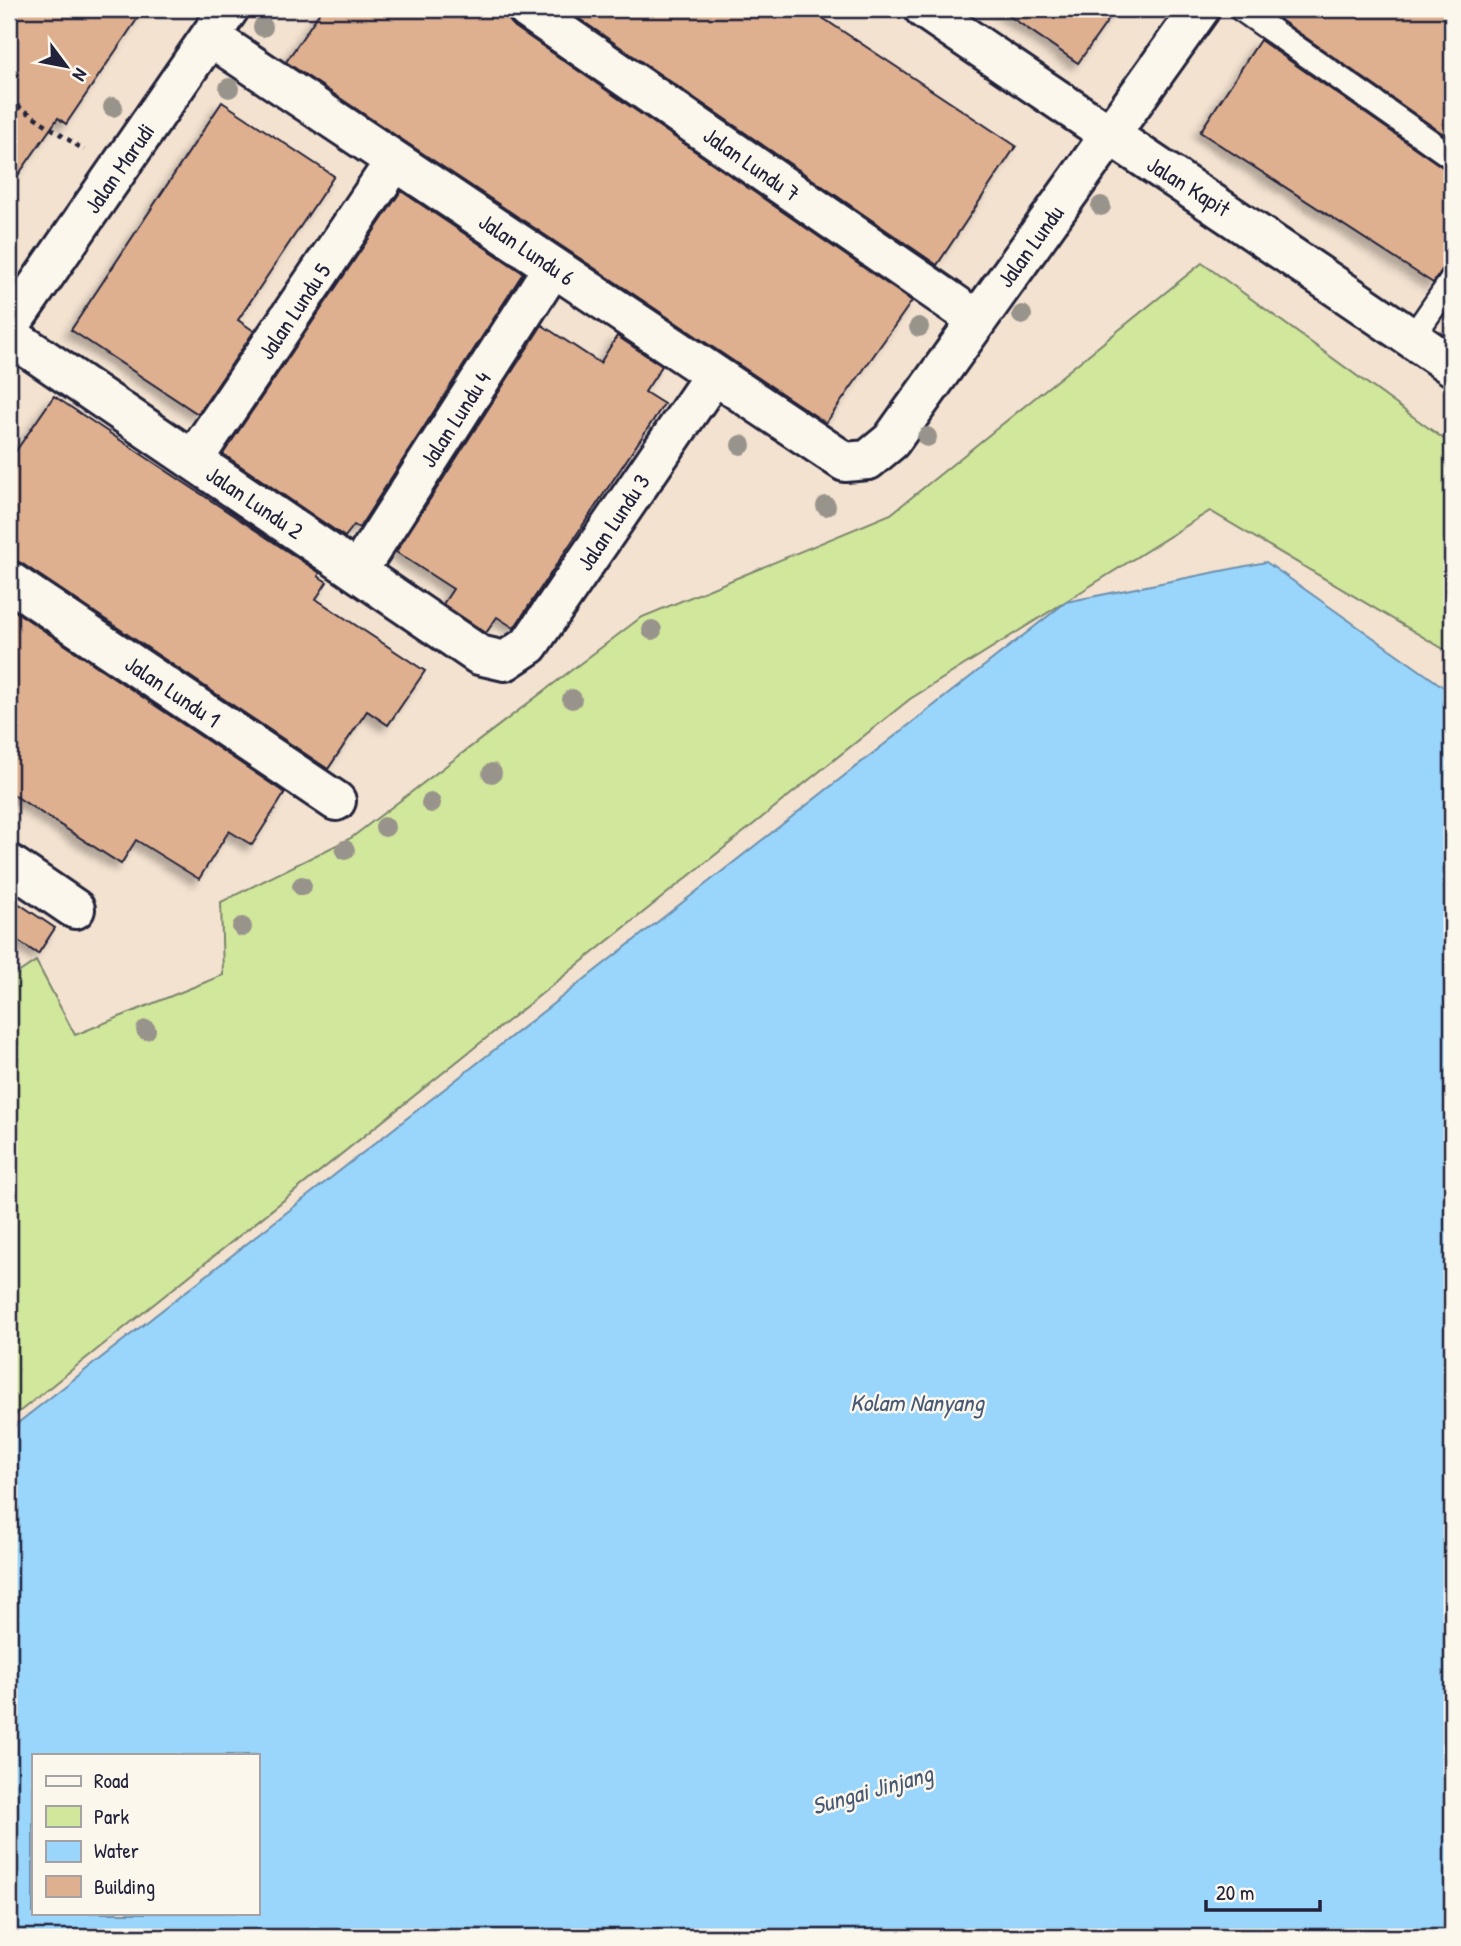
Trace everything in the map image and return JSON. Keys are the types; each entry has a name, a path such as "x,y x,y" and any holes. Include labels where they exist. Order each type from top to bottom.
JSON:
{"street":[{"name":"Jalan Lundu 7","path":"527,9 976,319"},
{"name":"Jalan Kapit","path":"924,9 1110,137 1228,211 1452,366"},
{"name":"Jalan Lundu","path":"845,462 868,460 891,441 1200,9"},
{"name":"Jalan Lundu 6","path":"220,23 396,161 845,462"},
{"name":"Jalan Marudi","path":"9,327 220,23"},
{"name":"Jalan Lundu 5","path":"193,460 396,161"},
{"name":"Jalan Lundu 4","path":"357,572 553,267"},
{"name":"Jalan Lundu 2","path":"9,335 479,655 505,661"},
{"name":"Jalan Lundu 3","path":"505,661 529,645 714,375"},
{"name":"Jalan Lundu 1","path":"9,581 336,801"},
{"path":"9,864 75,909"}],"lane":[{"path":"1241,9 1452,157"},
{"path":"1412,338 1452,280"}],"path":[{"path":"9,100 117,172"}],"green space":[{"path":"1202,263 1452,445 1452,654 1210,511 910,699 9,1420 9,979 36,961 75,1035 223,975 221,902 351,838 640,618 891,514"}],"water":[{"name":"Kolam Nanyang","path":"1266,562 1452,693 1452,1937 9,1937 9,1430 1066,602"}],"building":[{"path":"9,9 144,9 66,124 58,118 9,188"},
{"path":"322,9 505,9 508,19 515,27 912,301 826,423 286,62"},
{"path":"565,9 809,9 1016,146 937,265"},
{"path":"999,9 1116,9 1078,63"},
{"path":"1280,9 1452,9 1452,140 1275,16"},
{"path":"1260,40 1452,171 1452,255 1433,283 1200,132"},
{"path":"222,102 334,176 238,320 254,331 198,414 71,330"},
{"path":"401,191 523,273 359,528 354,525 345,537 223,454"},
{"path":"542,325 600,363 617,336 662,366 645,392 664,404 514,628 497,617 486,633 443,604 453,589 396,552"},
{"path":"54,396 320,573 318,576 327,582 316,599 425,671 388,725 367,711 328,769 21,563 9,559 9,461"},
{"path":"9,607 285,793 252,845 229,831 199,879 136,840 121,864 9,792"},
{"path":"9,897 55,928 38,954 9,935"}],"water label":[{"name":"Sungai Jinjang","path":"872,1789"}]}
